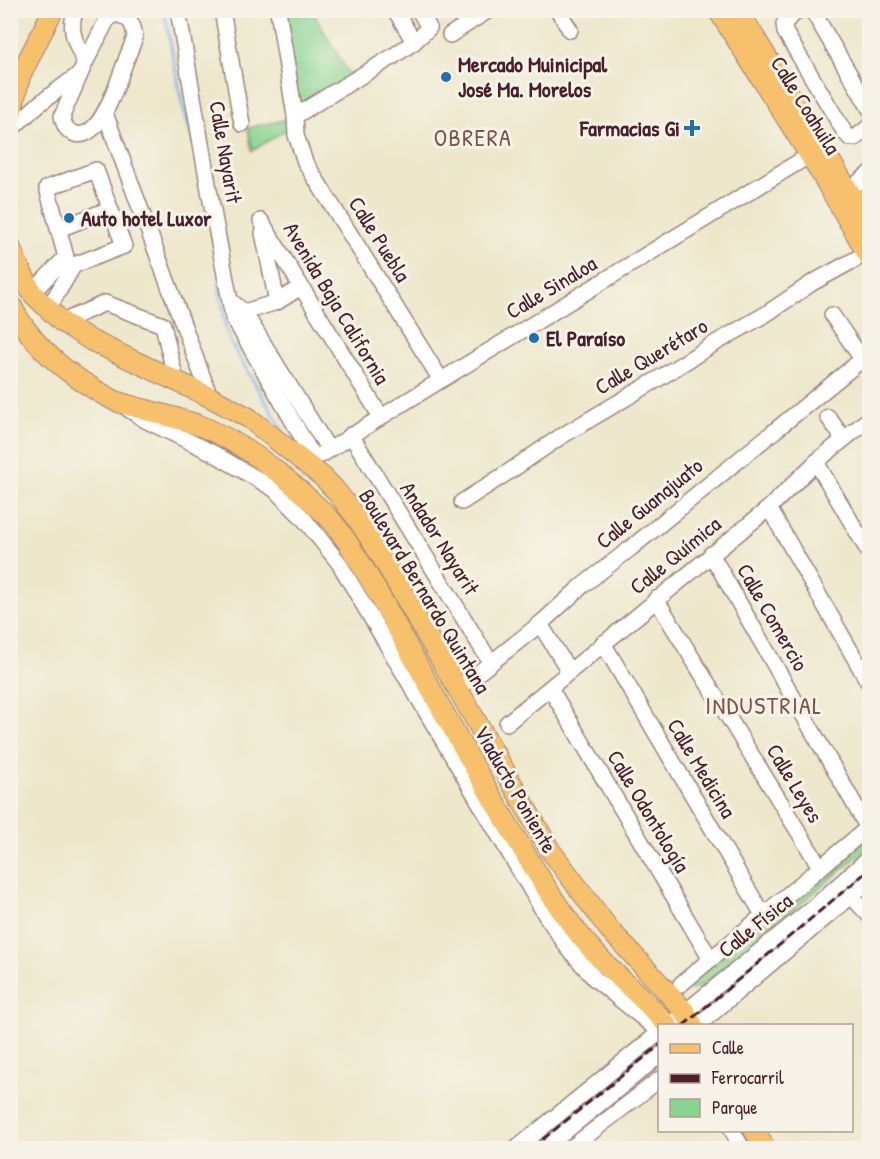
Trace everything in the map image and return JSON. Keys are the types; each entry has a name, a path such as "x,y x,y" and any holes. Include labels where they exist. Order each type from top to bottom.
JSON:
{"main road":[{"path":"10,119 20,76 52,10"},
{"name":"Calle Coahuila","path":"718,10 810,155 868,255"},
{"name":"Calle Coahuila","path":"738,10 868,220"},
{"name":"Boulevard Bernardo Quintana","path":"10,246 32,293 55,316 92,341 249,418 324,478 336,491 382,557 550,849 609,929 692,1021"},
{"path":"10,303 22,324 51,357 72,376 118,402"},
{"name":"Viaducto Poniente","path":"118,402 206,429 237,444 267,463 331,519 371,581 437,702 534,870 559,907 597,955 666,1024"},
{"path":"741,1132 750,1149"},
{"path":"755,1132 765,1149"}],"street":[{"path":"76,10 72,20 82,69"},
{"name":"Calle Nayarit","path":"178,10 231,301 311,453 322,453"},
{"path":"222,10 242,124"},
{"name":"Calle Puebla","path":"278,10 296,135 304,162 441,380"},
{"path":"395,10 414,42"},
{"path":"295,116 414,42 429,28 419,10"},
{"path":"450,35 489,10"},
{"path":"558,10 570,30"},
{"path":"799,10 784,24 785,32 845,133 850,138 855,138 870,126"},
{"path":"812,10 870,109"},
{"path":"117,14 127,17 133,25 135,37 105,113 91,131 82,135 72,133 64,125 62,116 82,69 108,18 117,14"},
{"path":"10,130 82,69"},
{"path":"105,113 210,398"},
{"name":"Calle Sinaloa","path":"322,453 810,155"},
{"path":"32,293 66,257 47,188 96,170 124,246 74,265 55,316"},
{"path":"848,191 870,173"},
{"path":"58,229 110,209"},
{"name":"Avenida Baja California","path":"277,302 261,221 381,417"},
{"name":"Calle Querétaro","path":"462,502 560,437 766,314 812,283 868,255"},
{"path":"239,315 277,302 301,287"},
{"path":"55,316 105,303 163,325 176,381"},
{"path":"832,315 866,356"},
{"name":"Calle Guanajuato","path":"458,689 866,356"},
{"path":"118,402 145,420 213,453 274,489 304,519 339,563 545,914 568,948 595,979 658,1030"},
{"path":"828,417 843,438"},
{"name":"Calle Química","path":"507,723 769,508 816,462 869,418"},
{"name":"Andador Nayarit","path":"351,435 491,663"},
{"path":"816,462 870,554"},
{"path":"769,508 870,685"},
{"name":"Calle Comercio","path":"711,554 869,827"},
{"name":"Calle Leyes","path":"656,600 820,867"},
{"path":"540,624 570,671"},
{"name":"Calle Medicina","path":"603,644 763,915"},
{"name":"Calle Odontología","path":"550,688 710,958"},
{"name":"Calle Física","path":"681,984 869,827"},
{"name":"Calle Física","path":"692,1021 814,906 870,857"},
{"path":"692,1021 870,880"},
{"path":"850,896 870,916"},
{"path":"517,1149 658,1034"},
{"path":"545,1149 658,1057"},
{"path":"572,1149 658,1081"},
{"path":"733,1132 742,1149"}],"green space":[{"path":"282,11 312,11 353,81 300,114"},
{"path":"289,119 290,127 252,151 248,128"},
{"path":"869,837 869,847 700,987 692,990 686,987"}],"waterway":[{"path":"164,10 181,98 195,149"},
{"path":"219,283 226,329 232,345 282,429"}],"railway":[{"path":"685,1024 870,869"},
{"path":"532,1148 658,1047"}],"place":[{"name":"Mercado Muinicipal José Ma. Morelos","path":"446,77"},
{"name":"Farmacias Gi","path":"692,128"},
{"name":"Auto hotel Luxor","path":"69,218"},
{"name":"El Paraíso","path":"534,338"}],"district":[{"name":"OBRERA","path":"473,137"},
{"name":"INDUSTRIAL","path":"764,705"}]}
